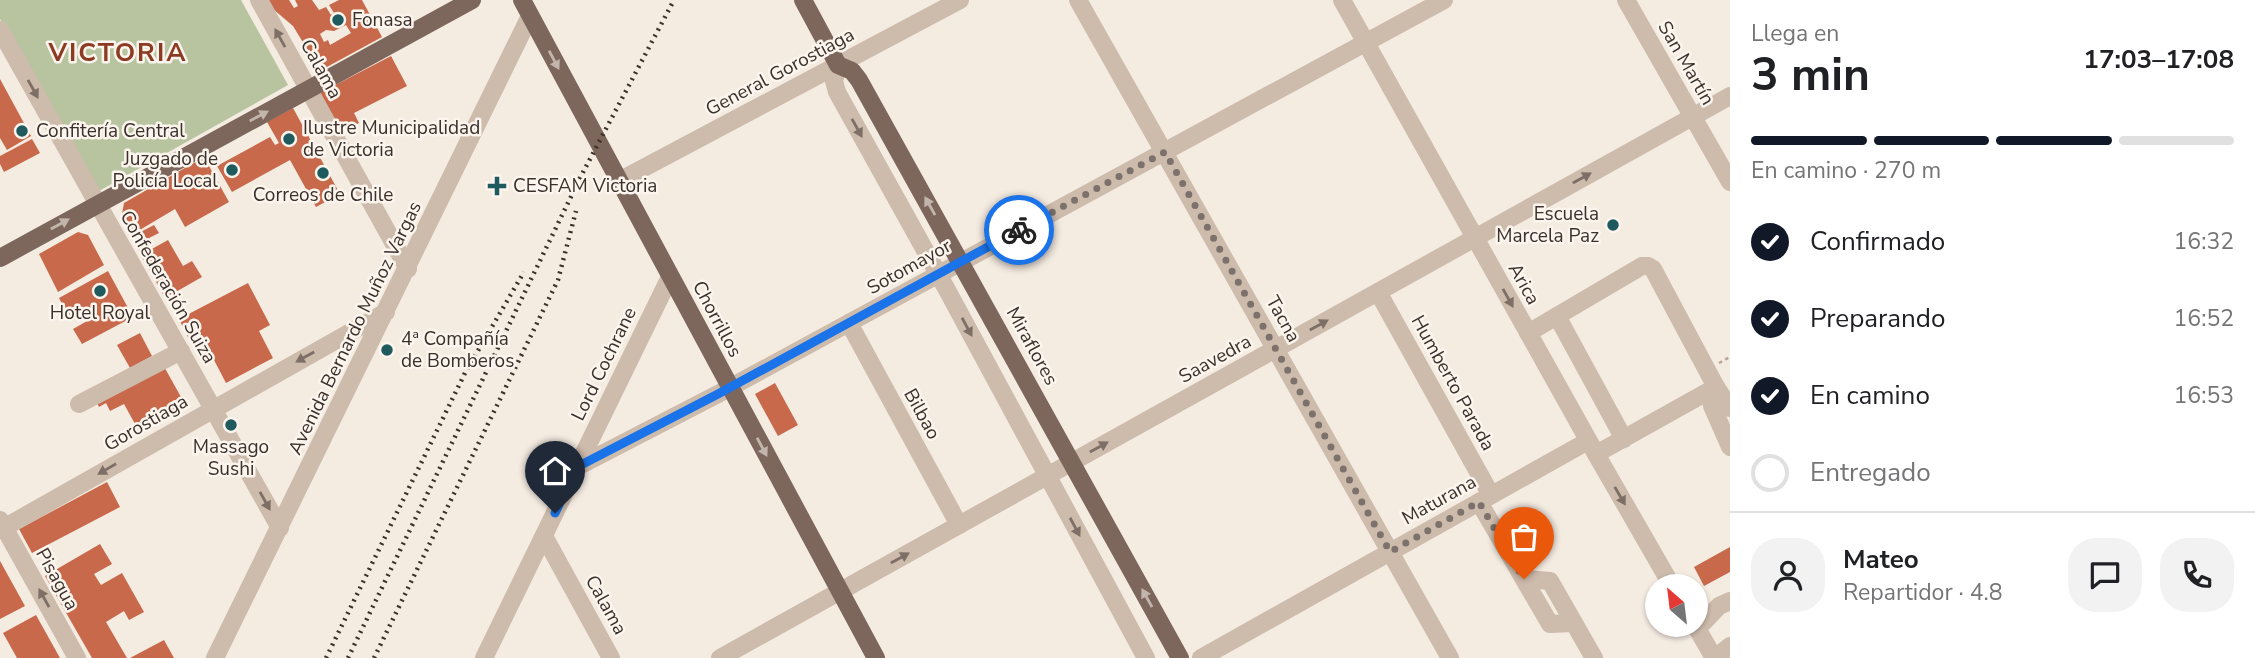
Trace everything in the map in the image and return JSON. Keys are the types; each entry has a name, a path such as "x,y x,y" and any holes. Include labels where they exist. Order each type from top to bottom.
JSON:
{"main road":[{"path":"0,258 472,0"},
{"name":"Chorrillos","path":"522,0 876,658"},
{"name":"Miraflores","path":"803,0 838,65 852,71 859,80 1180,658"}],"street":[{"name":"Calama","path":"259,0 408,269"},
{"name":"General Gorostiaga","path":"619,181 960,0"},
{"name":"Tacna","path":"1078,0 1450,658"},
{"name":"Arica","path":"1342,0 1665,574"},
{"name":"Sotomayor","path":"577,467 849,323 1444,0"},
{"name":"San Martín","path":"1626,0 1730,182"},
{"name":"Avenida Bernardo Muñoz Vargas","path":"215,658 530,16"},
{"name":"Confederación Suiza","path":"0,30 280,528"},
{"name":"Miraflores","path":"838,65 834,75 837,92 1146,658"},
{"name":"Saavedra","path":"720,658 1730,96"},
{"path":"1528,333 1642,265 1648,266 1653,270 1730,408"},
{"name":"Lord Cochrane","path":"484,658 670,277"},
{"name":"Humberto Parada","path":"1378,292 1524,579 1550,581 1594,658"},
{"name":"Gorostiaga","path":"1,526 386,312"},
{"name":"Arica","path":"1557,316 1624,439"},
{"name":"Bilbao","path":"849,323 959,526"},
{"path":"79,404 181,351"},
{"path":"1716,387 1711,398 1712,406 1730,447"},
{"name":"Maturana","path":"1201,658 1485,498 1592,447 1624,439 1716,387"},
{"name":"Pisagua","path":"1,526 77,658"},
{"name":"Calama","path":"544,536 611,658"},
{"path":"1708,616 1730,601"},
{"path":"1702,637 1714,658 1730,646"}],"green space":[{"path":"0,0 241,0 288,85 99,191 0,19"}],"building":[{"path":"268,0 289,0 294,8 298,6 295,0 312,0 319,10 326,7 331,15 334,13 329,5 339,0 362,0 382,37 325,68 319,61 315,62 293,26 273,9","holes":["346,25 351,33 330,45 328,40 324,42 320,34"]},
{"path":"391,56 407,86 354,113 359,123 341,132 320,93"},
{"path":"0,79 31,136 7,150 0,138"},
{"path":"293,108 340,194 316,207 290,160 232,192 217,166 270,137 275,145 279,143 267,122"},
{"path":"32,139 40,153 4,172 0,156"},
{"path":"204,157 229,202 185,227 175,209 133,234 122,214 124,203"},
{"path":"154,225 159,233 149,238 153,245 140,252 131,237"},
{"path":"78,232 88,235 104,265 58,292 39,254"},
{"path":"168,240 183,266 192,261 202,277 165,298 141,255"},
{"path":"108,271 133,317 82,344 73,329 96,316 93,310 71,321 59,298"},
{"path":"248,283 270,325 259,331 273,358 226,383 201,335 190,341 179,319"},
{"path":"140,333 152,356 130,368 117,345"},
{"path":"162,363 181,397 178,413 140,433 124,404 110,411 106,403 99,407 95,398"},
{"path":"775,383 798,425 778,436 755,394"},
{"path":"107,482 120,507 32,553 19,529"},
{"path":"100,544 112,564 94,574 101,585 122,573 144,612 129,620 124,611 106,622 127,658 92,658 45,576"},
{"path":"1730,547 1730,572 1708,584 1708,574 1698,574 1694,567"},
{"path":"0,561 25,606 0,619"},
{"path":"36,615 60,658 17,658 3,633"},
{"path":"164,640 174,658 130,658"}],"railway":[{"path":"348,658 580,178 674,0"},
{"path":"374,658 558,280 576,211"},
{"path":"326,658 465,373 524,272"}],"way so far":[{"path":"1019,230 1165,152 1390,552 1479,502 1524,579"}],"place":[{"name":"Fonasa","path":"338,20"},
{"name":"Confitería Central","path":"22,131"},
{"name":"Ilustre Municipalidad de Victoria","path":"289,139"},
{"name":"Juzgado de Policía Local","path":"232,170"},
{"name":"Correos de Chile","path":"323,173"},
{"name":"CESFAM Victoria","path":"497,186"},
{"name":"Escuela Marcela Paz","path":"1613,225"},
{"name":"Hotel Royal","path":"100,291"},
{"name":"4ª Compañía de Bomberos","path":"387,350"},
{"name":"Massago Sushi","path":"231,425"}],"district":[{"name":"VICTORIA","path":"118,52"}],"route":[{"path":"555,513 577,467 718,394 1019,230"}]}
